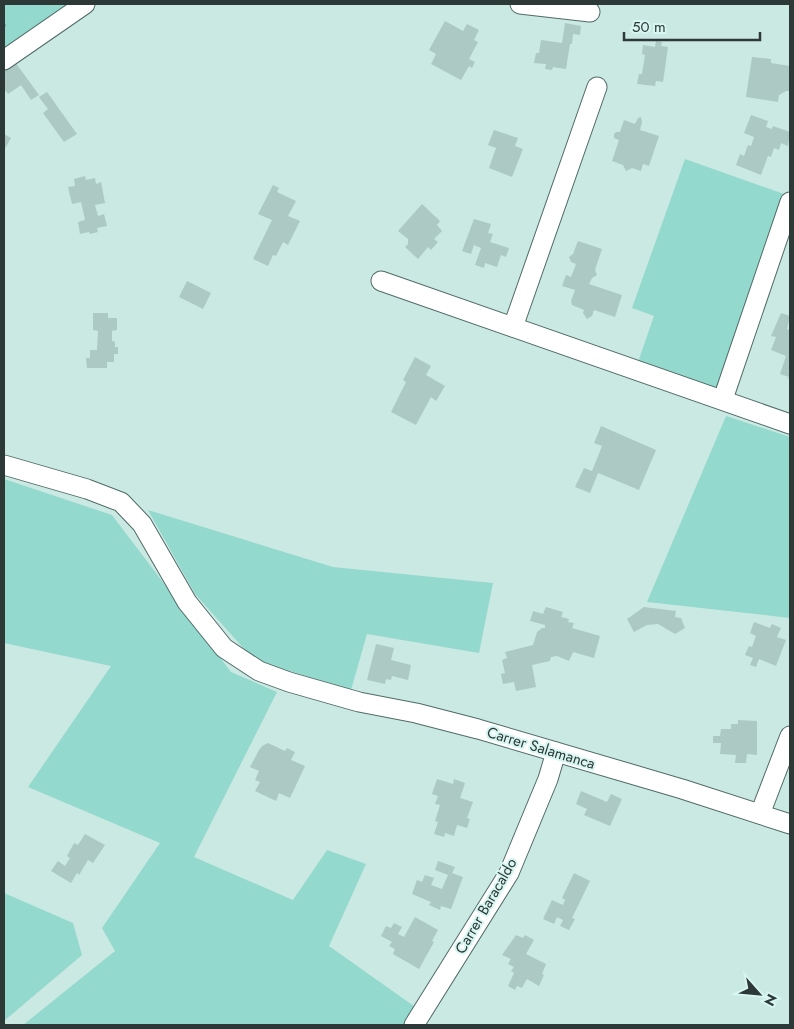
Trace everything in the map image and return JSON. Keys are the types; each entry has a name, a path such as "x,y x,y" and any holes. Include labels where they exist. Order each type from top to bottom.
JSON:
{"street":[{"path":"4,60 85,4"},
{"path":"520,4 590,12"},
{"path":"513,327 596,87"},
{"path":"723,399 790,202"},
{"path":"381,281 790,424"},
{"name":"Carrer Salamanca","path":"4,465 87,489 121,502 142,524 187,602 224,648 259,671 289,682 359,702 478,729 790,824"},
{"path":"760,814 790,736"},
{"name":"Carrer Baracaldo","path":"414,1025 508,873 548,779 556,752"}],"green space":[{"path":"4,4 76,4 4,53"},
{"path":"685,159 787,195 718,391 638,362 654,316 632,308"},
{"path":"726,416 790,437 790,618 647,602"},
{"path":"4,479 112,515 231,672 277,692 194,857 293,900 327,850 366,864 329,946 418,1009 408,1025 23,1025 115,951 102,928 160,843 28,787 111,666 4,643"},
{"path":"148,510 333,567 493,583 479,653 367,634 351,690 254,660 195,594"},
{"path":"4,893 73,923 82,955 4,1021"}],"building":[{"path":"445,21 463,31 467,24 479,30 474,40 478,42 469,59 475,62 472,68 469,66 461,80 431,64 436,54 429,50"},
{"path":"565,23 581,26 580,35 573,34 566,69 553,67 552,70 545,69 546,64 534,63 536,53 539,53 541,40 562,43"},
{"path":"656,41 662,42 661,46 668,47 663,82 656,81 655,86 637,84 639,74 642,74 645,55 642,54 643,45 655,47"},
{"path":"752,57 771,59 771,63 790,66 790,91 779,95 778,102 746,97"},
{"path":"15,62 39,95 31,100 21,85 8,94 4,89 4,70"},
{"path":"47,92 77,134 64,142 43,113 48,109 39,97"},
{"path":"751,115 768,121 766,127 772,129 773,126 790,132 788,146 781,143 779,150 774,148 771,157 768,156 761,175 736,165 740,154 744,156 748,145 751,146 754,137 744,133"},
{"path":"641,117 640,130 659,136 649,166 643,164 641,171 632,168 626,171 623,165 612,161 619,140 614,138 614,134 620,132 624,120 635,124 638,118"},
{"path":"494,130 518,138 515,146 523,149 512,177 489,168 496,148 488,145"},
{"path":"4,134 11,138 4,150"},
{"path":"85,176 86,180 95,178 96,184 101,182 105,203 95,205 98,216 104,214 107,226 97,228 98,232 80,234 78,222 85,220 81,202 72,204 68,187 75,186 74,179"},
{"path":"273,185 279,188 277,192 296,201 288,216 300,221 288,245 283,242 276,256 273,255 268,266 253,259 272,220 258,214"},
{"path":"422,204 440,221 437,225 442,231 434,239 438,242 431,250 428,247 418,259 405,247 408,244 408,239 398,231"},
{"path":"474,219 491,224 488,233 493,234 490,242 509,248 506,257 501,255 497,267 485,263 484,268 475,265 481,248 474,245 471,254 462,251"},
{"path":"578,241 602,249 595,270 597,275 592,278 589,284 622,295 615,317 594,310 592,316 587,319 583,313 584,310 572,305 571,301 575,290 562,286 566,275 571,277 576,264 571,262 569,257 573,254"},
{"path":"187,281 211,293 203,309 179,297"},
{"path":"93,313 108,313 108,318 117,318 117,330 112,331 112,341 115,342 115,347 118,347 118,354 114,354 114,362 107,362 107,368 87,368 86,358 90,358 90,350 97,350 98,331 93,330"},
{"path":"781,313 790,316 787,329 790,330 790,380 788,379 789,377 780,374 786,356 771,350 776,337 771,336"},
{"path":"415,357 431,366 426,375 445,386 436,401 431,397 416,425 391,412 406,382 403,380"},
{"path":"601,426 656,450 639,490 598,473 590,493 575,487 584,468 592,471 602,446 594,443"},
{"path":"546,607 563,612 561,617 569,619 568,622 574,623 572,628 600,636 594,658 573,652 569,661 557,656 551,657 550,661 532,665 536,687 516,691 514,682 503,684 501,674 505,673 502,660 507,658 505,652 533,645 537,632 545,628 545,625 530,621 533,611 543,614"},
{"path":"644,607 676,611 675,617 681,618 685,628 675,634 658,624 647,625 634,632 627,619"},
{"path":"754,622 770,628 772,624 781,628 777,637 786,640 776,666 759,659 756,667 750,665 753,658 745,655 749,646 752,647 756,636 750,633"},
{"path":"376,644 394,648 391,660 411,665 408,680 392,676 391,680 386,679 385,684 367,680"},
{"path":"738,720 757,721 757,755 747,754 746,763 735,763 736,755 720,754 721,743 713,743 713,736 720,736 721,729 731,729 731,724 738,724"},
{"path":"268,743 285,751 287,748 295,752 291,760 305,766 290,798 279,793 276,801 255,791 260,782 255,780 259,771 250,767 262,746"},
{"path":"437,779 453,784 454,779 465,783 460,798 473,802 467,818 470,819 467,828 457,825 454,836 445,833 444,837 434,834 438,822 435,821 440,805 435,804 438,796 432,794"},
{"path":"581,791 607,802 611,794 622,799 610,826 584,815 587,809 576,804"},
{"path":"85,834 105,845 93,863 88,860 79,875 77,873 71,883 51,871 58,861 65,866 70,858 67,856 74,843 78,845"},
{"path":"438,861 455,867 452,873 463,877 451,909 441,906 440,910 429,905 431,902 412,894 417,880 422,882 425,875 434,878 431,885 442,889 448,875 435,870"},
{"path":"574,873 590,881 572,918 575,919 569,930 560,926 563,920 557,917 554,924 543,919 552,900 563,905 565,900 562,898"},
{"path":"415,917 438,930 432,941 434,942 419,969 393,954 395,949 389,946 392,942 381,936 386,926 391,928 394,923 402,927 398,934 404,937"},
{"path":"516,935 523,938 525,935 534,940 526,954 546,964 539,986 527,979 522,988 517,986 515,990 508,986 514,973 511,971 514,967 508,964 511,959 502,955"}]}
